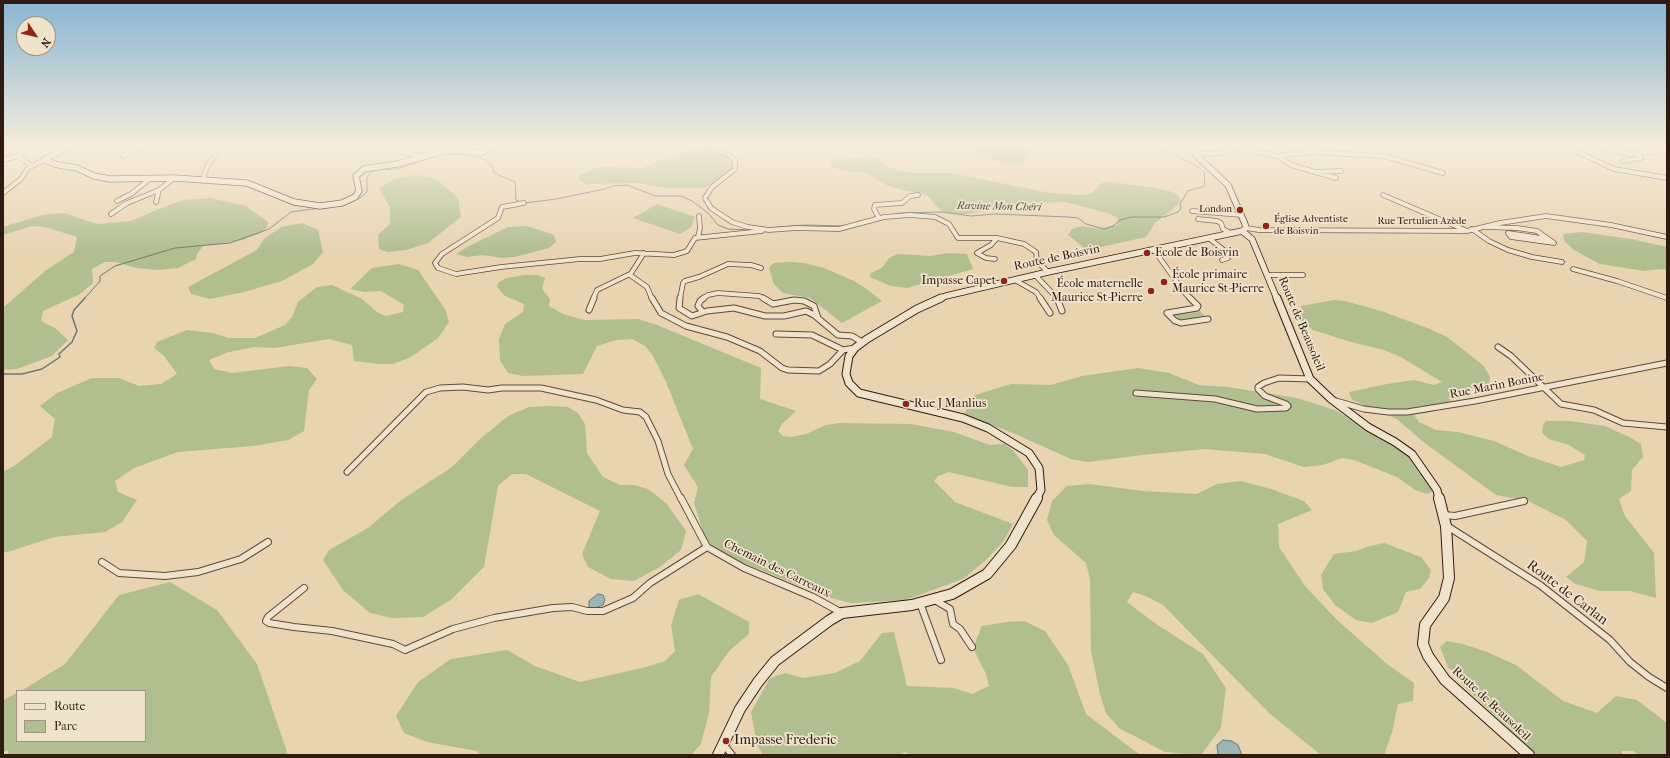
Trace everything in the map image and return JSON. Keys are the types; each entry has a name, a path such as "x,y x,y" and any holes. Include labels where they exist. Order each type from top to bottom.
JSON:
{"street":[{"path":"4,193 19,181"},
{"path":"117,201 131,194 147,181"},
{"path":"111,214 127,203 159,190 170,181"},
{"path":"224,181 247,183 307,206 324,206 342,203 356,197 358,191 357,181"},
{"path":"721,181 706,195 706,201 711,208 732,222 748,227 769,230"},
{"path":"1225,181 1242,215 1244,230"},
{"path":"156,202 159,190"},
{"path":"879,218 874,209 875,206 902,203 910,196 918,194"},
{"path":"1383,195 1467,231"},
{"path":"524,203 500,208 498,218 442,254 435,263 438,268 449,272 465,273 501,267 580,259 600,259 644,253 664,255 680,254 687,251 693,239 698,237 796,228 839,229 879,218 910,215 940,218 949,224 958,238 997,238 1024,244 1036,252 1037,261 1048,272"},
{"path":"1192,211 1242,215"},
{"path":"698,237 700,228 699,216"},
{"name":"Rue Tertulien Azède","path":"1244,230 1467,231 1484,226 1546,216 1611,225 1667,237"},
{"path":"1198,219 1217,221 1221,223 1224,229 1232,234"},
{"path":"1484,226 1491,228 1527,229 1541,233 1554,244 1511,237 1508,233 1548,239"},
{"path":"1472,229 1489,241 1508,250 1532,257 1562,262"},
{"name":"Route de Boisvin","path":"718,755 740,709 758,682 775,661 830,620 842,613 920,603 952,594 987,574 1011,545 1041,490 1039,468 1029,453 988,428 963,418 859,393 849,383 846,374 849,356 855,348 862,342 931,302 946,296 1048,272 1210,239 1244,230"},
{"name":"Route de Beausoleil","path":"1244,230 1252,239 1310,379 1331,399 1368,427 1395,442 1412,454 1437,490 1446,526 1449,578 1444,598 1425,625 1423,644 1428,656 1445,680 1529,755"},
{"path":"995,259 986,258 977,253 991,245 997,238"},
{"path":"1210,239 1225,251 1228,258 1222,260"},
{"path":"1154,250 1184,292 1198,306 1197,308 1167,313 1175,321 1181,323 1208,319"},
{"path":"589,310 597,290 630,274 644,253"},
{"path":"761,268 751,265 728,264 700,277 683,282 679,308 686,314 692,316 703,312 739,308 759,315 777,316 806,311 810,312 829,329 838,334 850,336 862,342"},
{"path":"1573,270 1617,281 1667,298"},
{"path":"630,274 648,287 657,309 666,316 686,326 727,337 760,351 784,369 819,371 830,364 843,350 855,348"},
{"path":"1035,275 1058,299 1062,311"},
{"path":"1267,275 1303,275"},
{"path":"1015,280 1036,292 1050,313"},
{"path":"703,312 698,306 700,301 708,295 718,293 759,296 773,304 794,300 804,301 814,306 818,319"},
{"path":"776,334 812,335 843,350"},
{"path":"1498,347 1512,356 1558,402 1564,405 1594,410 1623,423 1667,427"},
{"name":"Rue Marin Bonine","path":"1331,399 1364,409 1388,412 1407,412 1667,363"},
{"path":"1136,393 1215,400 1257,409 1286,408 1288,406 1286,404 1265,396 1258,389 1258,387 1264,382 1279,378 1310,379"},
{"name":"Chemain des Carreaux","path":"347,472 421,397 432,390 463,387 488,390 502,388 541,388 596,400 623,410 640,412 646,417 658,441 668,474 707,547 744,568 813,597 842,613"},
{"path":"1443,515 1456,516 1524,501"},
{"name":"Route de Carlan","path":"1446,526 1546,590 1610,640 1630,662 1649,677 1667,688"},
{"path":"102,562 119,573 165,576 198,572 241,559 268,542"},
{"path":"304,588 268,617 266,621 269,623 294,627 332,631 393,644 405,650 453,629 494,618 553,608 572,607 587,611 603,611 633,598 650,584 707,547"},
{"path":"933,599 950,609 953,624 960,630 972,647"},
{"path":"920,603 941,660"},
{"path":"724,745 732,755"}],"green space":[{"path":"390,181 439,181 458,198 461,217 428,243 406,250 388,252 379,249 378,235 390,224 390,207 379,189"},
{"path":"582,181 714,181 704,188 668,188 635,183 586,184"},
{"path":"880,181 992,181 1050,193 1079,195 1091,194 1102,183 1109,182 1173,192 1178,195 1181,201 1155,223 1146,237 1087,250 1068,235 1072,229 1081,226 1100,229 1117,225 1118,218 1110,214 1066,202 1029,203 967,214 953,214 942,211 932,202 930,197 886,185"},
{"path":"211,198 246,206 268,222 267,227 261,233 243,240 203,246 197,254 196,259 178,268 158,270 136,268 116,262 105,262 92,269 93,283 80,294 43,311 41,321 55,328 68,340 52,356 17,369 3,370 3,308 45,271 74,252 77,237 45,227 32,226 3,235 3,227 42,215 64,213 97,224 131,221 183,200"},
{"path":"657,204 695,217 691,227 680,234 633,218"},
{"path":"302,223 318,230 323,252 313,264 282,281 244,292 210,299 191,294 188,287 257,250 264,239 281,227"},
{"path":"527,226 554,235 556,242 549,248 515,257 502,258 483,255 467,257 456,254 508,227"},
{"path":"1582,232 1631,239 1667,247 1667,270 1660,269 1644,271 1600,264 1574,250 1565,242 1563,234"},
{"path":"948,253 967,254 973,269 907,288 891,286 870,277 871,273 882,268 889,258 898,254 931,256"},
{"path":"774,263 804,263 824,268 854,281 882,301 842,323 810,298 783,293 774,284 769,269 770,266"},
{"path":"399,264 418,270 445,309 449,322 438,338 411,357 393,364 354,361 352,345 329,339 275,348 255,347 229,352 209,360 214,369 232,373 289,366 307,368 317,379 309,390 304,431 288,440 253,446 178,452 134,468 115,481 118,492 137,500 122,522 105,532 54,537 8,552 3,552 3,472 14,466 52,437 55,419 40,406 57,393 92,378 119,378 139,386 161,384 177,374 164,356 154,348 157,342 187,330 213,333 229,338 255,338 285,325 292,317 298,302 317,287 332,285 362,299 377,312 386,316 403,312 404,305 381,291 364,292 350,289 372,268"},
{"path":"525,275 538,275 545,278 542,289 550,299 549,306 563,314 584,320 638,319 657,325 761,368 760,399 796,411 782,424 778,431 783,436 790,437 806,434 826,425 839,423 911,424 954,432 990,445 1004,444 1013,450 1028,470 1028,487 1012,487 949,472 938,476 934,481 955,502 1013,524 1003,542 986,560 963,579 905,600 851,603 827,597 719,553 706,541 694,503 698,487 684,465 693,449 666,382 653,356 645,346 632,339 616,340 597,346 583,374 523,376 508,373 500,360 499,339 505,324 523,312 524,304 505,296 497,287 498,283 506,278"},
{"path":"1334,300 1345,301 1381,311 1430,329 1447,337 1484,366 1490,377 1489,385 1461,390 1458,395 1436,411 1414,415 1419,422 1436,430 1458,432 1494,441 1528,456 1561,467 1584,460 1585,455 1569,445 1549,439 1542,433 1543,425 1546,421 1570,421 1605,426 1641,444 1643,457 1632,470 1631,491 1619,499 1625,516 1654,553 1656,598 1630,591 1600,591 1576,584 1566,577 1584,562 1587,541 1566,520 1528,501 1496,495 1422,441 1397,419 1352,400 1349,392 1387,384 1414,380 1434,385 1442,382 1401,357 1384,350 1351,342 1313,330 1301,320 1299,313 1301,306"},
{"path":"1198,309 1207,318 1181,322 1173,313"},
{"path":"1138,368 1169,373 1199,385 1228,387 1297,398 1335,410 1374,434 1404,449 1422,472 1433,491 1427,494 1415,490 1397,477 1354,460 1342,458 1323,465 1304,467 1265,454 1205,449 1088,462 1071,459 1013,433 964,415 975,395 1011,384 1051,385 1082,376"},
{"path":"529,407 568,407 578,413 585,424 587,453 603,477 620,485 634,485 648,489 666,503 686,531 681,550 660,567 634,581 611,579 588,567 582,554 600,511 526,474 512,474 498,486 484,567 452,599 423,617 392,618 370,613 343,590 323,560 329,550 368,528 400,501 452,467 480,439 508,416"},
{"path":"1241,481 1271,489 1304,501 1312,510 1278,524 1279,547 1305,586 1337,620 1387,664 1414,683 1413,701 1398,704 1392,732 1384,755 1321,755 1269,713 1163,605 1148,597 1133,592 1127,602 1156,624 1203,654 1226,688 1221,728 1201,755 1165,752 1119,728 1106,713 1100,694 1091,651 1090,579 1086,563 1054,535 1047,520 1052,501 1067,486 1089,484 1143,491 1197,494 1217,484"},
{"path":"1384,543 1421,557 1431,570 1429,578 1420,589 1406,592 1398,612 1372,623 1356,620 1335,605 1323,589 1321,575 1334,554 1356,551"},
{"path":"170,582 217,610 257,664 288,755 8,755 8,750 3,752 3,700 16,694 16,742 146,742 146,690 23,690 65,664 119,595"},
{"path":"698,594 749,622 749,634 729,651 711,677 709,713 701,744 691,755 481,755 477,751 427,742 404,733 396,716 418,682 451,659 507,650 535,666 580,682 646,667 665,661 675,651 671,625 679,600"},
{"path":"1024,621 1045,631 1068,665 1086,714 1140,755 911,755 905,752 898,755 763,755 757,745 751,712 770,678 785,673 803,678 835,673 860,661 882,633 894,632 907,686 954,688 972,694 989,686 986,674 973,648 982,626"},
{"path":"1447,641 1463,644 1487,652 1516,665 1563,701 1597,713 1616,696 1637,700 1667,723 1667,755 1639,755 1633,751 1622,751 1622,755 1537,755 1466,688 1448,667 1440,647"}],"water":[{"path":"598,594 603,595 605,600 603,605 595,608 589,608 589,601"},
{"path":"1223,740 1232,741 1238,745 1242,755 1218,755 1217,745"}],"waterway":[{"path":"350,202 360,198 367,192 367,181"},
{"path":"514,181 515,182 516,200 521,202"},
{"name":"Ravine Mon Chéri","path":"856,222 900,213 942,212 971,216 995,214 1069,217 1078,218 1086,224 1104,229 1113,226 1120,220 1131,217 1164,217 1178,212 1181,208 1180,204 1188,191 1205,186 1205,181"},
{"path":"525,203 556,199 605,189 612,186 627,185 655,196 681,196 692,201 708,213 718,225 728,229 750,230"},
{"path":"84,299 100,281 100,276 115,266 175,248 230,243 269,229 291,212 336,206"},
{"name":"Ravine Mon Chéri","path":"767,228 805,225 843,226"},
{"path":"3,374 22,374 42,369 60,357 59,354 72,342 77,331 72,316 74,310 85,298"}],"place":[{"name":"London","path":"1240,210"},
{"name":"Église Adventiste de Boisvin","path":"1266,226"},
{"name":"Ecole de Boisvin","path":"1147,253"},
{"name":"Impasse Capet","path":"1004,281"},
{"name":"École primaire Maurice St-Pierre","path":"1164,282"},
{"name":"École maternelle Maurice St-Pierre","path":"1151,291"},
{"name":"Rue J Manlius","path":"906,404"},
{"name":"Impasse Frederic","path":"726,741"}]}
